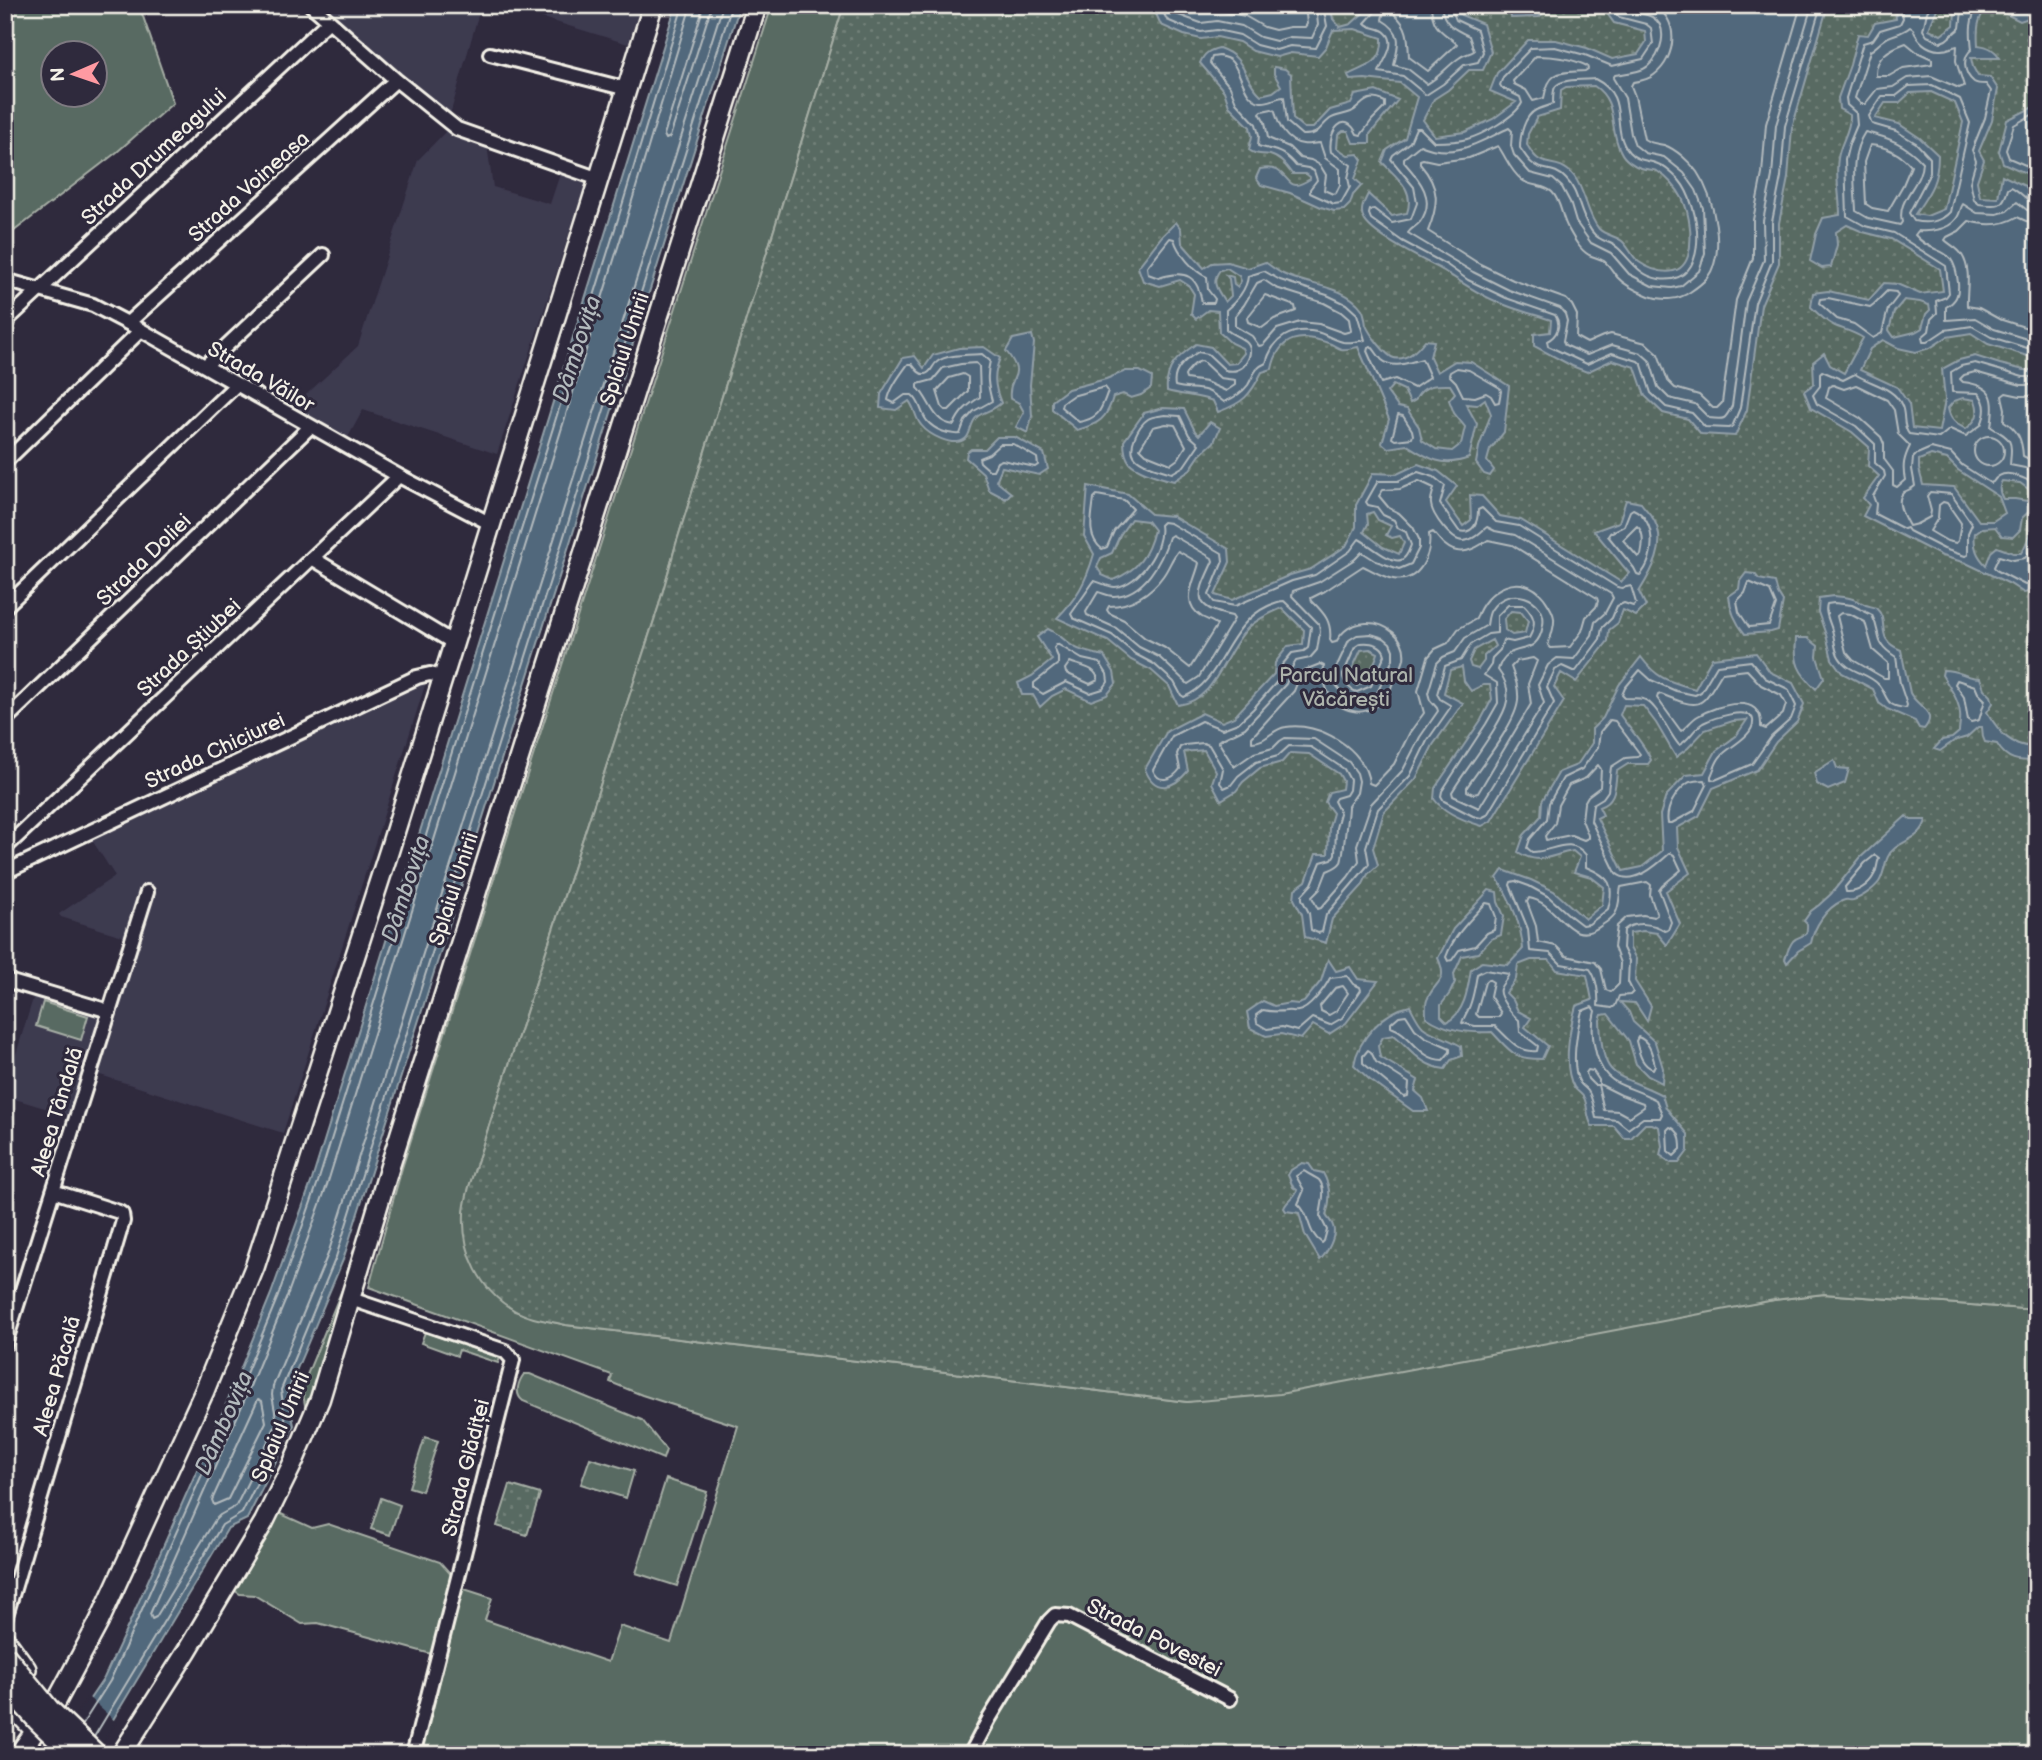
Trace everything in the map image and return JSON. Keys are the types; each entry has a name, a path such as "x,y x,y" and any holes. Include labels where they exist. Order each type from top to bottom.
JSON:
{"main road":[{"path":"18,1755 48,1743 78,1664 204,1392 243,1299 317,1077 653,5"},
{"name":"Splaiul Unirii","path":"121,1755 221,1596 279,1492 316,1409 398,1139 757,5"},
{"path":"5,1640 30,1675 102,1752"},
{"path":"5,1655 49,1709 102,1752"},
{"path":"5,1684 73,1755"},
{"path":"5,1699 48,1743"}],"street":[{"path":"311,5 396,80 466,133 599,179"},
{"name":"Strada Drumeagului","path":"5,322 329,21"},
{"path":"490,54 627,89"},
{"name":"Strada Voineasa","path":"128,323 396,80"},
{"path":"205,366 323,255"},
{"name":"Strada Văilor","path":"5,280 93,305 399,476 491,524"},
{"path":"5,463 141,330"},
{"path":"5,607 236,385"},
{"name":"Strada Doliei","path":"5,720 310,427"},
{"name":"Strada Știubei","path":"5,848 399,476"},
{"path":"312,558 454,643"},
{"name":"Strada Chiciurei","path":"5,872 417,677 430,674 443,677"},
{"name":"Aleea Tândală","path":"5,1344 147,892"},
{"path":"5,979 109,1011"},
{"name":"Aleea Păcală","path":"5,1619 123,1221 120,1212 52,1191"},
{"name":"Strada Glădiței","path":"351,1299 505,1351 513,1360 413,1755"},
{"name":"Strada Povestei","path":"970,1755 989,1719 1055,1615 1069,1616 1230,1699"}],"shaded area":[{"path":"323,5 481,5 450,115"},
{"path":"500,5 641,5 628,44"},
{"path":"449,128 487,145 493,187 550,204 560,174 586,182 497,454 363,410 347,439 292,408 358,346 418,160"},
{"path":"426,682 283,1133 94,1073 135,940 61,917 59,914 115,876 90,837"},
{"path":"35,992 102,1013 71,1116 5,1096"}],"green space":[{"path":"5,5 139,5 173,103 117,152 5,238"},
{"path":"772,5 844,5 659,605 469,1187 464,1214 514,1311 566,1325 1187,1402 1774,1300 1824,1294 2037,1310 2037,1755 420,1755 446,1658 318,1623 302,1624 254,1595 235,1591 279,1513 312,1528 328,1524 440,1562 464,1589 492,1598 485,1620 608,1662 620,1626 671,1643 738,1426 642,1395 610,1382 612,1375 369,1287 402,1168"},
{"name":"Parcul Natural Văcărești","path":"844,5 2037,5 2037,1310 1824,1294 1774,1300 1280,1394 1187,1402 566,1325 520,1313 492,1292 476,1269 466,1242 464,1211 469,1187 659,605"},
{"path":"43,1002 88,1016 81,1040 36,1026"},
{"path":"350,1270 309,1429 302,1387"},
{"path":"425,1332 500,1358 498,1363 459,1350 457,1356 421,1343"},
{"path":"524,1374 530,1374 642,1420 666,1450 663,1459 523,1401 518,1388"},
{"path":"425,1437 438,1441 422,1491 409,1487"},
{"path":"590,1458 634,1471 626,1498 581,1484"},
{"path":"666,1479 707,1492 677,1586 636,1573"},
{"path":"510,1485 540,1494 527,1535 497,1526"},
{"path":"381,1498 400,1505 390,1535 371,1529"}],"water":[{"name":"Dâmbovița","path":"676,5 740,5 343,1260 287,1392 294,1425 247,1519 228,1528 108,1728 52,1755 104,1678 128,1626 227,1402 271,1294 312,1180"},
{"path":"1152,5 1336,5 1331,9 1333,19 1340,27 1351,24 1372,5 1456,5 1461,15 1483,24 1491,52 1483,70 1469,70 1434,99 1423,120 1435,136 1465,132 1493,119 1516,102 1490,91 1497,73 1528,40 1556,40 1587,48 1612,59 1638,54 1646,42 1645,31 1614,23 1601,5 1828,5 1792,128 1788,178 1779,223 1779,263 1761,305 1747,410 1735,436 1701,434 1688,419 1663,413 1645,396 1635,367 1612,360 1587,372 1534,346 1534,334 1550,332 1551,320 1481,294 1388,240 1369,226 1362,213 1368,194 1392,216 1407,213 1407,191 1382,162 1387,150 1405,138 1417,97 1400,83 1350,80 1348,75 1377,59 1382,38 1355,29 1333,30 1326,47 1318,56 1291,53 1277,57 1253,51 1239,42 1217,37 1201,39 1161,25","holes":["1594,86 1602,92 1610,108 1622,155 1635,166 1657,171 1664,176 1685,204 1690,227 1690,250 1685,263 1674,271 1660,271 1645,266 1622,241 1599,229 1574,176 1563,167 1541,161 1527,145 1528,134 1537,117 1560,110 1561,90 1566,87"]},
{"path":"1509,5 1552,5 1539,17 1511,18"},
{"path":"1882,5 2033,5 2029,18 2020,21 1986,8 1978,26 1978,45 1991,48 2000,58 1971,58 1978,76 1990,77 1998,89 1992,120 1979,151 1984,160 1977,181 1980,197 1998,198 2002,175 2025,186 2037,199 2037,359 1988,344 1971,333 1947,337 1930,348 1916,352 1898,348 1883,340 1870,349 1860,370 1897,387 1909,404 1912,428 1939,431 1945,400 1942,369 1959,360 1975,356 2024,370 2037,370 2037,492 2020,483 2002,481 2000,488 2003,499 2033,502 2037,500 2037,583 2034,591 2024,593 1863,516 1869,505 1863,498 1879,476 1868,466 1869,447 1852,432 1811,408 1804,391 1814,384 1813,362 1824,353 1830,365 1844,373 1863,338 1819,315 1811,307 1813,293 1828,291 1869,300 1884,283 1897,284 1920,294 1943,291 1940,269 1891,239 1847,225 1836,232 1837,245 1831,267 1822,268 1810,261 1823,218 1840,215 1837,165 1850,115 1839,109 1838,98 1858,34 1868,35 1875,23 1896,19 1895,10","holes":["1937,9 1955,11 1954,25 1941,35 1929,29","1931,92 1955,103 1963,122 1944,209 1927,216 1915,214 1932,186 1937,173 1938,155 1920,138 1899,124 1875,118 1885,103 1899,103 1910,93","1904,300 1929,305 1930,310 1922,328 1894,337 1889,330 1894,312","1963,398 1975,400 1976,416 1966,429 1950,416 1948,408 1954,401","1931,455 1947,459 1958,470 1999,497 2005,513 1993,521 1979,521 1954,487 1923,485 1919,460","2035,506 2031,530 2021,553 1997,547 1991,552 1986,565 1980,558 1976,551 1975,533 1982,528 1995,527 2002,536 2013,537 2020,530 2022,518"]},
{"path":"1219,48 1235,57 1261,95 1273,92 1281,86 1274,74 1274,67 1285,69 1291,74 1293,119 1304,128 1313,128 1330,110 1351,104 1355,95 1376,91 1398,100 1370,134 1370,143 1353,143 1348,131 1338,135 1337,148 1348,155 1358,154 1362,160 1355,179 1362,185 1344,210 1334,211 1290,193 1261,185 1256,178 1260,169 1277,170 1294,185 1303,183 1310,177 1306,174 1292,174 1277,158 1249,150 1252,136 1250,127 1229,106 1224,91 1200,63 1208,52"},
{"path":"2037,105 2037,178 2003,163 1999,151 2007,120"},
{"path":"1176,222 1181,229 1182,243 1204,268 1212,263 1228,262 1248,268 1265,262 1283,274 1346,295 1362,309 1371,333 1382,349 1394,358 1407,356 1425,340 1434,341 1430,357 1437,372 1455,361 1471,362 1509,386 1504,432 1490,450 1487,461 1494,470 1490,476 1484,474 1476,463 1491,414 1485,399 1477,405 1466,404 1477,424 1469,458 1451,462 1436,461 1407,445 1388,448 1382,443 1389,419 1358,347 1340,349 1311,338 1286,343 1275,358 1272,369 1262,372 1245,398 1218,412 1213,401 1167,391 1170,369 1183,353 1196,344 1211,347 1227,364 1236,363 1244,353 1242,348 1231,343 1219,332 1218,311 1208,310 1196,319 1191,314 1194,294 1189,286 1180,280 1160,286 1143,281 1138,267","holes":["1227,268 1239,276 1241,281 1237,287 1233,277 1226,275 1231,296 1225,302 1215,283 1220,270","1393,385 1404,390 1410,403 1426,388 1450,385 1455,393 1449,400 1454,413 1465,427 1461,444 1452,451 1436,449 1422,440 1419,427 1407,409 1398,407 1387,392"]},
{"path":"1032,335 1032,416 1028,433 1016,427 1024,412 1019,403 1010,398 1011,384 1016,372 1006,351 1013,339"},
{"path":"984,347 1000,358 995,380 1001,403 975,419 965,439 948,441 930,433 919,422 909,401 896,410 880,408 881,394 903,358 915,356 924,368 933,355 959,348"},
{"path":"1126,371 1140,371 1152,377 1151,388 1131,398 1123,394 1113,397 1105,416 1096,423 1077,430 1052,409 1052,401 1068,389"},
{"path":"1163,408 1184,409 1199,435 1210,422 1220,428 1214,442 1200,455 1189,471 1174,481 1134,466 1128,461 1125,450 1124,441 1144,413"},
{"path":"997,437 1015,437 1044,453 1048,469 1039,475 1002,467 996,481 1011,493 1006,499 989,490 983,473 966,458 971,449 985,449"},
{"path":"1418,464 1438,471 1457,486 1446,502 1463,526 1471,520 1470,495 1482,496 1500,516 1521,520 1621,582 1629,573 1594,531 1619,522 1626,500 1641,503 1652,517 1658,531 1659,549 1653,567 1639,592 1646,606 1636,616 1623,610 1618,623 1609,630 1608,641 1576,682 1561,673 1554,687 1564,701 1491,821 1482,826 1449,812 1434,799 1435,788 1492,699 1490,685 1483,685 1471,691 1464,681 1462,667 1450,670 1444,693 1463,703 1433,745 1416,779 1384,812 1373,848 1378,865 1332,919 1326,943 1305,937 1302,914 1294,899 1295,889 1306,881 1316,854 1328,854 1329,827 1333,813 1325,802 1329,792 1342,789 1343,781 1339,774 1309,754 1290,753 1282,762 1260,768 1236,791 1221,800 1212,783 1216,771 1204,750 1184,752 1188,771 1171,785 1159,786 1154,783 1145,769 1167,731 1202,713 1222,722 1234,717 1274,674 1275,663 1288,646 1303,644 1304,630 1282,608 1261,618 1240,637 1211,685 1191,701 1178,705 1169,686 1151,670 1131,660 1108,641 1057,618 1080,589 1094,554 1084,536 1088,486 1128,494 1151,514 1172,516 1229,549 1230,562 1215,595 1232,600 1311,569 1346,546 1356,527 1356,505 1373,473 1397,474","holes":["1373,512 1378,520 1391,526 1386,535 1392,538 1400,536 1404,543 1399,554 1383,547 1364,532 1368,524 1367,514","1131,519 1147,521 1154,530 1141,561 1113,580 1102,575 1097,567 1101,558 1112,553","1511,611 1521,612 1528,621 1525,633 1512,635 1505,630 1504,619","1492,640 1495,646 1484,656 1478,669 1471,667 1469,661 1474,650","1370,649 1378,653 1365,682 1357,686 1349,676 1361,650"]},
{"path":"1746,573 1775,582 1783,602 1778,630 1745,634 1736,621 1729,596 1739,589 1740,581"},
{"path":"1833,596 1854,599 1880,613 1887,641 1901,650 1910,693 1928,714 1928,723 1924,729 1919,728 1915,721 1879,703 1873,689 1842,673 1832,659 1818,612 1819,598"},
{"path":"1048,629 1075,648 1104,656 1114,672 1116,684 1107,695 1091,701 1066,689 1052,696 1040,707 1033,695 1022,695 1018,683 1052,660 1037,637"},
{"path":"1796,638 1808,638 1818,646 1817,657 1824,678 1816,689 1798,666"},
{"path":"1756,653 1770,672 1793,683 1804,704 1797,722 1776,742 1757,770 1713,788 1699,816 1677,828 1678,847 1690,873 1666,891 1680,924 1667,945 1657,933 1630,933 1630,948 1636,959 1635,981 1651,1006 1647,1021 1635,1003 1620,1002 1633,1022 1655,1042 1663,1068 1662,1083 1648,1076 1636,1064 1629,1041 1608,1014 1602,1015 1600,1020 1601,1040 1608,1065 1622,1077 1662,1095 1666,1108 1688,1134 1688,1151 1679,1163 1671,1163 1660,1155 1662,1146 1659,1127 1645,1124 1631,1138 1624,1138 1614,1126 1592,1126 1584,1098 1570,1079 1568,1047 1576,1006 1592,1000 1587,975 1557,970 1549,960 1531,960 1518,965 1516,979 1506,993 1518,1011 1531,1018 1525,1027 1548,1046 1542,1059 1518,1056 1492,1032 1466,1031 1442,1025 1426,1017 1426,1006 1430,993 1440,981 1442,972 1438,958 1453,929 1489,890 1497,892 1504,916 1501,935 1491,939 1478,953 1462,956 1454,974 1455,982 1441,1005 1441,1016 1447,1022 1458,1013 1465,999 1471,969 1482,962 1508,965 1523,949 1514,912 1497,878 1503,870 1554,891 1585,919 1602,905 1604,887 1591,877 1574,872 1580,857 1573,851 1539,859 1525,856 1518,852 1524,835 1541,816 1542,801 1559,772 1577,765 1592,743 1592,729 1603,718 1619,685 1641,657 1652,670 1664,678 1695,689 1712,658","holes":["1624,705 1643,706 1676,757 1705,730 1733,721 1747,720 1736,736 1716,751 1704,773 1686,775 1666,796 1660,815 1662,851 1642,867 1623,871 1597,818 1603,815 1599,807 1609,801 1614,793 1617,771 1628,764 1648,764 1651,760 1620,715"]},
{"path":"1943,670 1980,678 1993,703 1987,712 2007,738 2020,745 2037,746 2037,761 2014,759 2005,754 1997,744 1985,742 1982,727 1940,751 1934,749 1942,740 1952,738 1959,732 1958,703 1942,675"},
{"path":"1834,760 1837,768 1849,769 1845,783 1828,790 1817,784 1814,773"},
{"path":"1906,816 1911,820 1926,820 1924,826 1914,837 1891,852 1881,878 1874,887 1860,897 1842,901 1826,913 1811,943 1798,951 1787,963 1785,959 1788,950 1796,939 1806,932 1807,924 1804,921 1811,911 1831,894 1860,858"},
{"path":"1328,959 1336,971 1350,967 1358,979 1378,981 1346,1023 1329,1034 1313,1025 1301,1039 1281,1034 1266,1036 1250,1028 1247,1012 1263,1001 1274,1006 1304,1002 1321,981"},
{"path":"1410,1006 1423,1027 1461,1046 1462,1056 1451,1060 1445,1069 1423,1061 1394,1035 1383,1037 1378,1046 1380,1057 1418,1080 1415,1091 1423,1098 1428,1111 1413,1111 1354,1065 1356,1055 1374,1028 1391,1014"},
{"path":"1302,1163 1309,1164 1314,1171 1323,1173 1329,1189 1326,1215 1334,1235 1320,1260 1305,1235 1299,1213 1286,1211 1284,1208 1297,1190 1288,1175"}],"pier":[{"path":"88,1697 116,1722 95,1755 49,1755"}],"tram line":[{"path":"5,1668 46,1716 88,1755"}]}
